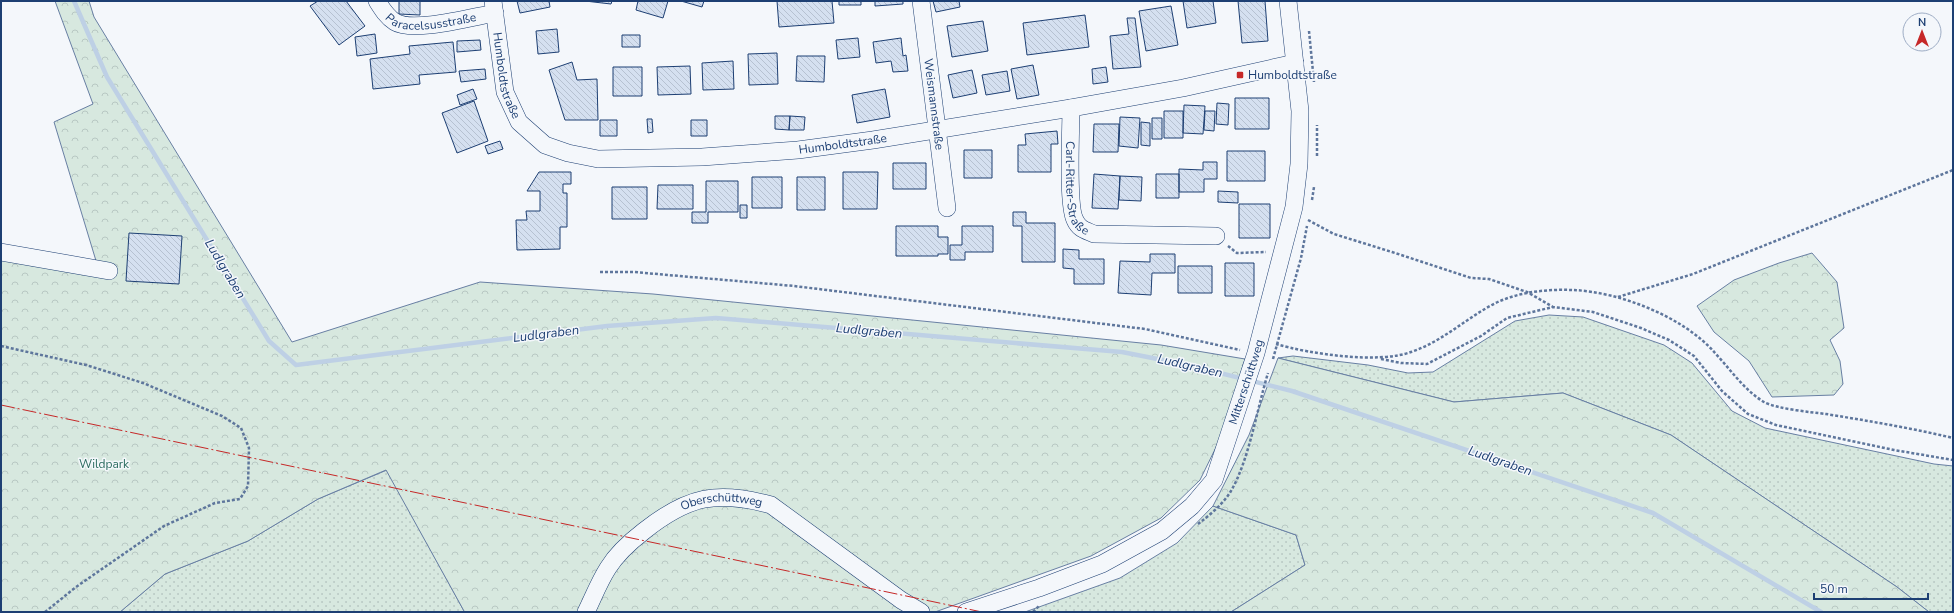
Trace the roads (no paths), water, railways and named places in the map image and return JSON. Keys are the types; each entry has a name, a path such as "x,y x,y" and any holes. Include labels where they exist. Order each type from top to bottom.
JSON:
{"street":[{"name":"Paracelsusstraße","path":"377,1 386,15 396,22 411,27 494,7"},
{"name":"Weismannstraße","path":"921,1 947,208"},
{"name":"Mitterschüttweg","path":"966,612 1039,588 1102,564 1162,531 1192,506 1214,480 1257,350 1294,207 1300,164 1300,111 1288,1"},
{"name":"Humboldtstraße","path":"494,7 505,92 519,122 545,146 568,153 598,159 702,157 798,150 938,130 1071,108 1183,88 1295,63"},
{"name":"Carl-Ritter-Straße","path":"1071,108 1072,198 1074,219 1080,229 1094,234 1216,236"},
{"path":"1,252 109,271"},
{"name":"Oberschüttweg","path":"586,612 608,567 635,538 660,518 690,502 720,497 746,498 771,505 901,600 921,612"}],"waterway":[{"name":"Ludlgraben","path":"74,1 107,77 269,341 296,365 607,326 716,318 1122,352 1188,365 1292,391 1653,513 1821,612"}],"place":[{"name":"Humboldtstraße","path":"1240,75"}],"park label":[{"name":"Wildpark","path":"104,464"}]}
